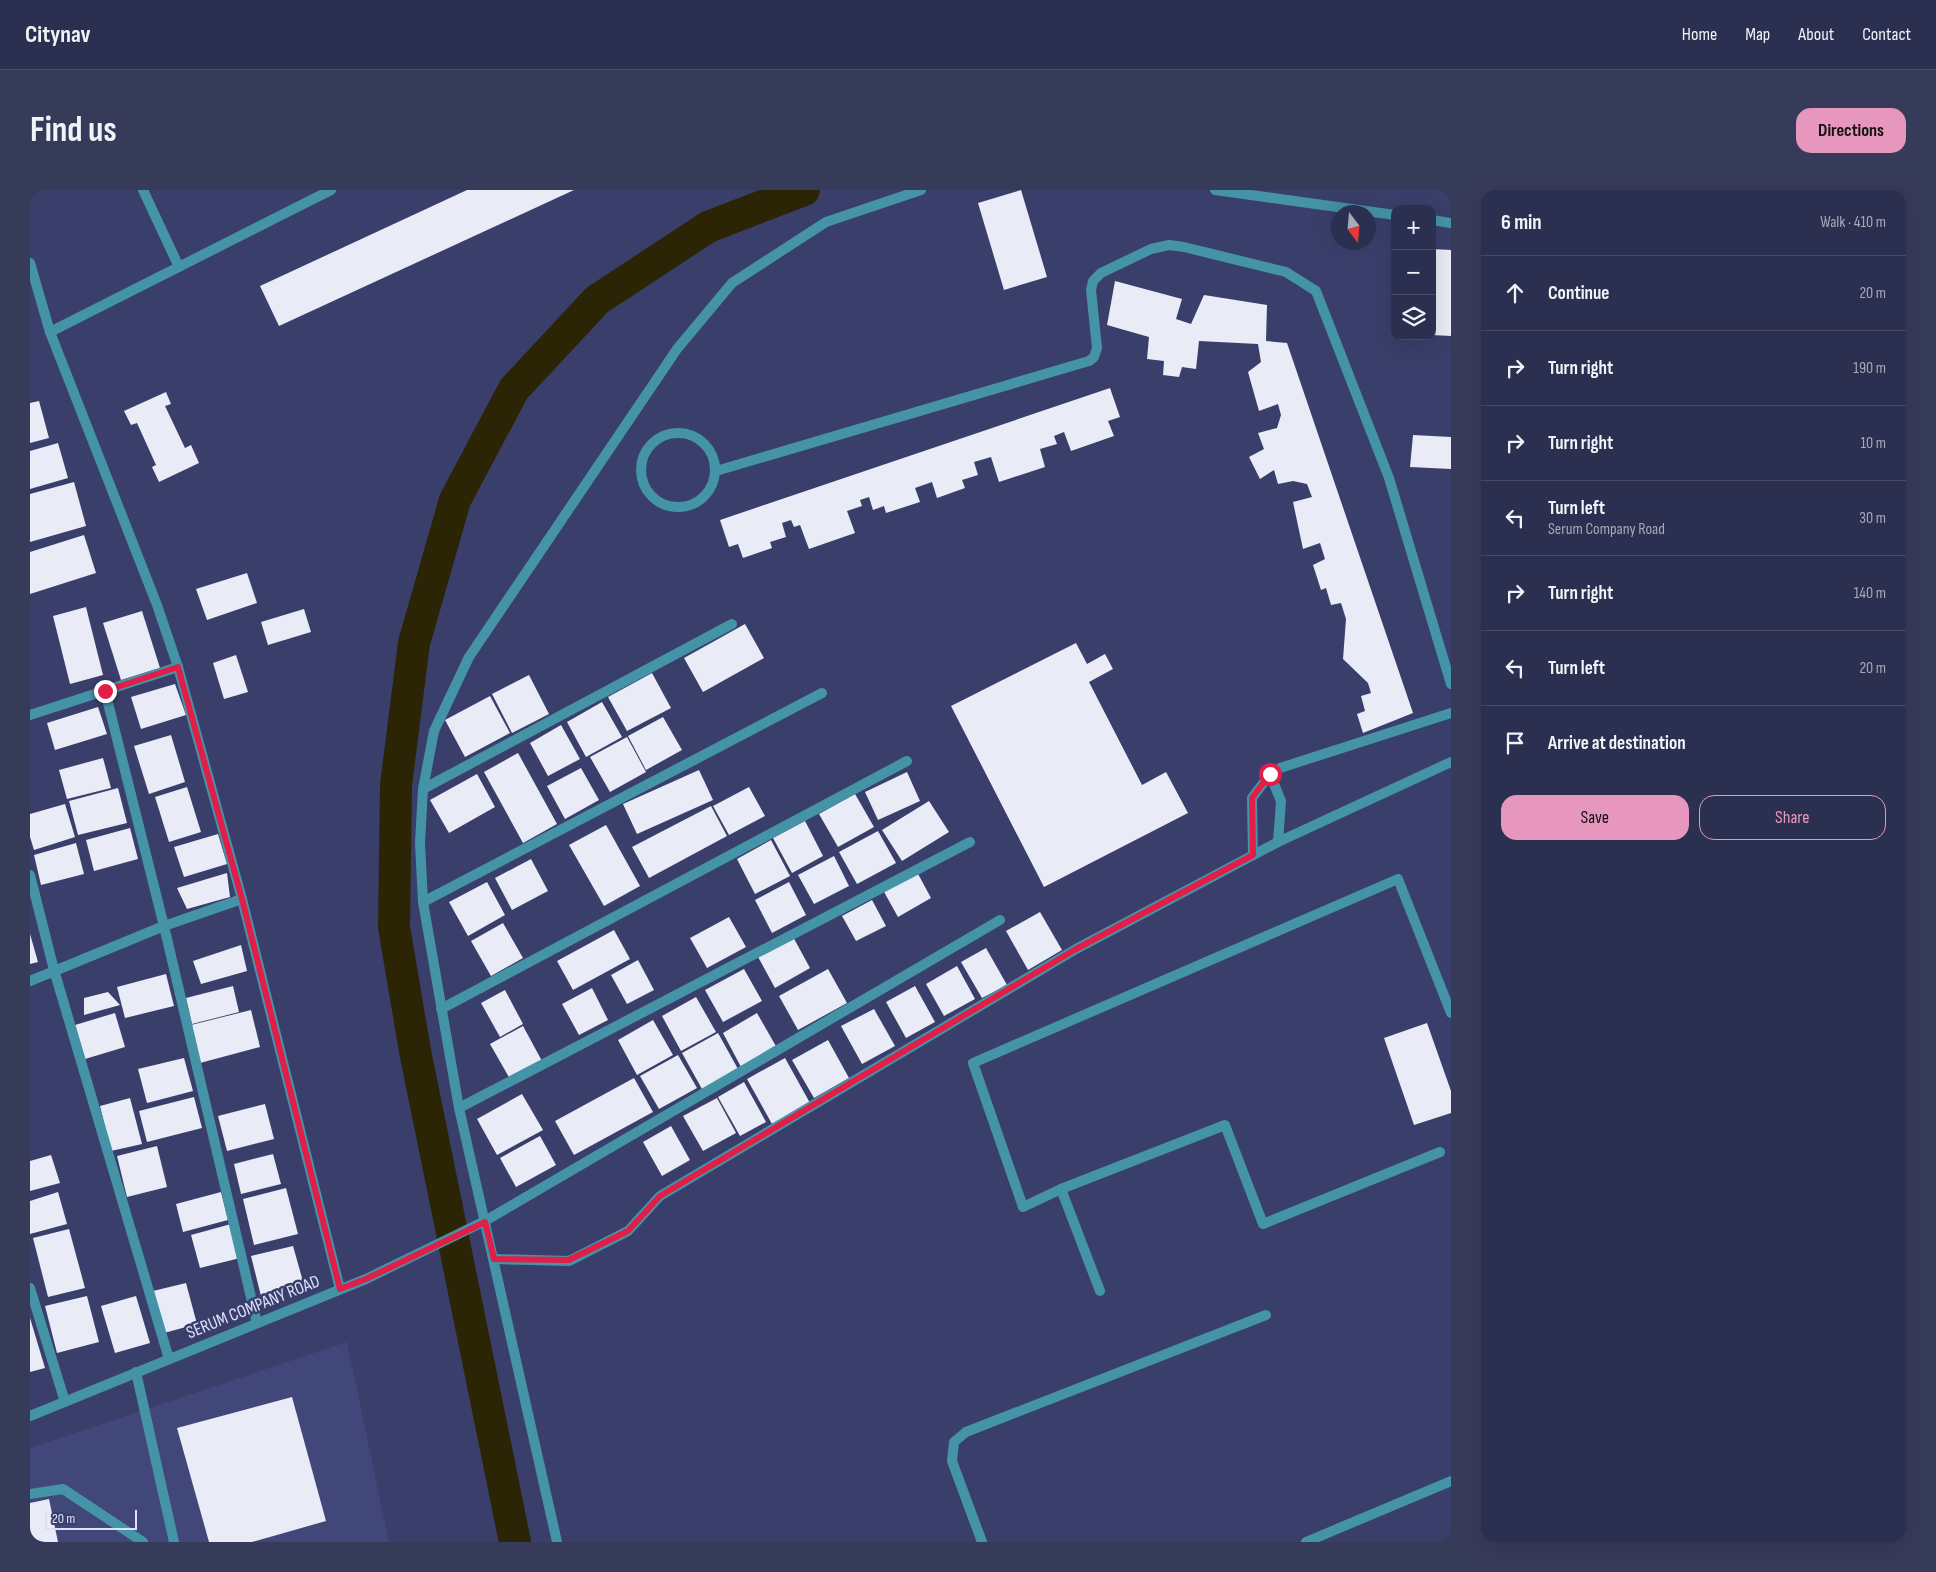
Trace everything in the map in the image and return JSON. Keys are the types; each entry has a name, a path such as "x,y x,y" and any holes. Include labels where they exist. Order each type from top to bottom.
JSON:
{"street":[{"path":"143,190 179,267"},
{"path":"50,332 331,190"},
{"path":"558,1542 459,1108 423,902 420,843 423,789 434,731 469,657 678,349 732,283 826,222 921,190"},
{"path":"1215,190 1391,214"},
{"path":"1436,221 1451,223"},
{"path":"716,471 1089,361 1094,357 1097,348 1091,290 1093,281 1101,273 1151,249 1169,245 1184,247 1286,272 1316,291 1389,478 1451,684"},
{"path":"30,263 50,332 157,605 178,667 242,899 340,1289"},
{"path":"684,434 696,438 706,446 712,456 716,471 709,490 701,499 690,505 678,507 655,500 645,485 641,467 651,446 661,438 684,434"},
{"path":"423,789 732,624"},
{"path":"30,715 178,667"},
{"path":"105,691 164,926 257,1323"},
{"path":"423,902 822,693"},
{"path":"1253,855 1252,798 1270,774 1280,768 1451,714"},
{"path":"441,1009 907,761"},
{"path":"494,1259 569,1260 628,1231 660,1196 1076,949 1278,842 1451,762"},
{"path":"1270,774 1280,801 1278,842"},
{"path":"459,1108 970,842"},
{"path":"30,875 54,970 169,1359"},
{"path":"1440,1152 1263,1224 1224,1125 1061,1189 1023,1207 973,1063 1398,879 1451,1013"},
{"path":"30,981 164,926 242,899"},
{"name":"SERUM COMPANY ROAD","path":"30,1416 366,1279 485,1222 1000,920"},
{"path":"1061,1189 1100,1291"},
{"path":"30,1288 65,1402"},
{"path":"982,1542 952,1461 954,1442 966,1432 1266,1315"},
{"path":"136,1372 174,1542"},
{"path":"1306,1542 1451,1481"},
{"path":"30,1494 63,1489 143,1542"}],"shaded area":[{"path":"347,1342 389,1542 30,1542 30,1448"}],"building":[{"path":"467,190 574,190 279,326 260,286"},
{"path":"1021,190 1047,277 1004,290 978,203"},
{"path":"1436,249 1451,250 1451,336 1436,335"},
{"path":"1115,281 1182,299 1176,319 1191,324 1204,295 1267,305 1266,341 1287,343 1413,713 1363,733 1357,714 1365,711 1361,696 1371,693 1368,683 1343,659 1346,619 1341,603 1331,605 1326,588 1321,590 1313,565 1325,559 1320,543 1303,549 1293,502 1312,497 1307,484 1293,481 1278,484 1274,470 1260,479 1249,457 1264,449 1258,433 1277,428 1281,415 1278,404 1259,411 1248,372 1261,362 1258,344 1199,341 1196,369 1182,367 1179,377 1163,375 1164,361 1147,359 1149,337 1107,325"},
{"path":"1110,388 1120,417 1108,421 1114,436 1071,451 1064,432 1054,436 1057,444 1040,449 1045,467 999,482 991,457 974,462 978,475 962,480 965,488 937,498 932,482 915,488 920,502 886,513 884,506 873,510 869,497 860,500 862,506 847,511 855,533 809,549 800,525 794,527 791,520 782,523 786,537 770,542 772,548 743,558 738,544 729,547 720,520"},
{"path":"166,392 171,404 165,406 185,448 191,445 199,463 159,482 152,467 156,465 137,423 131,425 124,411"},
{"path":"39,401 49,438 30,443 30,403"},
{"path":"1413,435 1451,437 1451,469 1410,467"},
{"path":"58,443 68,478 30,489 30,451"},
{"path":"74,482 86,526 30,542 30,494"},
{"path":"84,535 96,573 30,594 30,552"},
{"path":"247,573 257,603 207,620 196,589"},
{"path":"86,607 103,675 70,684 53,616"},
{"path":"304,609 311,632 268,645 261,622"},
{"path":"142,611 160,668 121,680 103,623"},
{"path":"745,624 764,658 703,692 684,658"},
{"path":"1076,643 1087,664 1105,654 1113,669 1089,682 1142,785 1166,772 1188,813 1044,887 951,706"},
{"path":"236,655 248,692 224,699 213,663"},
{"path":"652,673 671,708 627,731 608,697"},
{"path":"529,675 549,714 512,733 492,694"},
{"path":"175,684 186,715 141,729 131,697"},
{"path":"490,696 510,733 465,757 445,720"},
{"path":"602,702 622,737 586,757 567,722"},
{"path":"98,707 107,734 55,750 47,723"},
{"path":"663,717 682,750 646,770 628,736"},
{"path":"561,725 580,759 548,776 530,743"},
{"path":"171,735 185,782 149,794 134,746"},
{"path":"627,737 646,772 610,792 590,757"},
{"path":"518,753 557,824 523,843 484,772"},
{"path":"103,758 111,788 67,799 59,770"},
{"path":"581,768 599,800 565,819 547,786"},
{"path":"699,770 713,800 637,834 623,804"},
{"path":"907,772 920,801 878,820 865,792"},
{"path":"477,774 495,807 449,833 430,800"},
{"path":"187,787 201,832 169,842 155,797"},
{"path":"749,787 765,816 729,835 713,806"},
{"path":"118,788 127,823 78,835 69,801"},
{"path":"855,794 874,827 838,847 819,814"},
{"path":"929,801 949,832 902,861 882,830"},
{"path":"65,804 75,837 34,850 30,837 30,814"},
{"path":"711,806 727,836 649,878 632,847"},
{"path":"805,821 823,856 792,873 773,838"},
{"path":"606,825 640,886 604,906 569,845"},
{"path":"130,828 138,859 94,871 86,840"},
{"path":"878,831 896,863 857,884 839,852"},
{"path":"218,834 227,864 184,877 174,847"},
{"path":"771,840 790,876 755,894 737,859"},
{"path":"76,843 84,874 41,885 34,855"},
{"path":"834,856 849,886 814,904 798,875"},
{"path":"531,859 548,891 512,910 495,878"},
{"path":"917,872 931,898 898,917 883,890"},
{"path":"227,873 230,897 187,909 177,888"},
{"path":"487,882 505,915 468,936 449,902"},
{"path":"789,882 806,915 772,933 755,900"},
{"path":"872,900 886,926 856,941 842,916"},
{"path":"1040,912 1062,950 1028,970 1006,931"},
{"path":"729,917 746,947 707,968 690,938"},
{"path":"503,923 523,958 491,976 471,941"},
{"path":"614,930 630,959 573,990 557,961"},
{"path":"30,934 38,962 30,964"},
{"path":"792,935 810,968 775,988 757,955"},
{"path":"241,945 247,971 201,984 193,961"},
{"path":"986,948 1007,985 982,998 961,962"},
{"path":"638,960 654,990 627,1004 611,975"},
{"path":"957,966 975,999 944,1016 926,984"},
{"path":"744,969 762,1001 723,1022 705,990"},
{"path":"828,969 847,1003 798,1030 779,996"},
{"path":"166,974 174,1006 125,1018 117,987"},
{"path":"233,986 239,1012 192,1024 186,998"},
{"path":"915,986 935,1022 906,1038 886,1002"},
{"path":"592,988 608,1020 579,1035 562,1004"},
{"path":"505,990 523,1024 500,1037 481,1003"},
{"path":"108,992 120,1005 84,1015 84,998"},
{"path":"696,997 716,1032 681,1051 662,1016"},
{"path":"874,1009 895,1046 862,1064 841,1026"},
{"path":"251,1010 260,1047 200,1063 191,1025"},
{"path":"115,1013 125,1047 85,1059 75,1025"},
{"path":"757,1013 777,1048 741,1067 723,1033"},
{"path":"653,1020 673,1055 637,1075 618,1040"},
{"path":"1427,1023 1451,1091 1451,1113 1414,1125 1384,1038"},
{"path":"523,1026 542,1061 510,1079 490,1044"},
{"path":"718,1033 738,1069 702,1089 682,1053"},
{"path":"828,1040 849,1078 814,1098 792,1060"},
{"path":"678,1055 697,1088 659,1109 640,1076"},
{"path":"184,1058 193,1091 147,1103 138,1069"},
{"path":"785,1058 810,1103 772,1124 747,1079"},
{"path":"634,1078 653,1112 574,1155 555,1121"},
{"path":"744,1082 766,1122 740,1136 718,1097"},
{"path":"522,1094 543,1130 497,1155 477,1119"},
{"path":"194,1097 202,1128 147,1142 139,1111"},
{"path":"130,1098 142,1144 111,1151 100,1106"},
{"path":"717,1098 736,1133 703,1151 683,1116"},
{"path":"265,1104 274,1139 227,1151 218,1116"},
{"path":"671,1126 690,1160 662,1176 643,1142"},
{"path":"540,1136 556,1165 516,1187 500,1158"},
{"path":"157,1146 167,1187 127,1197 117,1156"},
{"path":"273,1154 281,1184 241,1194 234,1164"},
{"path":"51,1155 60,1183 30,1191 30,1161"},
{"path":"286,1188 298,1234 254,1245 243,1199"},
{"path":"58,1192 67,1224 30,1234 30,1201"},
{"path":"221,1192 228,1220 183,1232 176,1204"},
{"path":"231,1224 240,1258 200,1268 191,1235"},
{"path":"69,1229 85,1288 48,1297 33,1238"},
{"path":"293,1246 304,1285 261,1296 251,1256"},
{"path":"186,1283 197,1324 164,1333 153,1291"},
{"path":"87,1296 99,1342 57,1353 45,1306"},
{"path":"136,1296 150,1343 115,1353 101,1306"},
{"path":"30,1318 45,1368 30,1372"},
{"path":"292,1397 326,1521 252,1542 209,1542 177,1428"},
{"path":"49,1499 58,1542 30,1542 30,1503"}],"waterway":[{"path":"515,1542 415,1051 394,927 396,785 414,643 455,500 514,389 597,300 708,227 804,190"}],"route":[{"path":"105,691 178,667 242,899 340,1289 366,1279 485,1222 494,1259 569,1260 628,1231 660,1196 1076,949 1253,855 1252,798 1270,774"}]}
